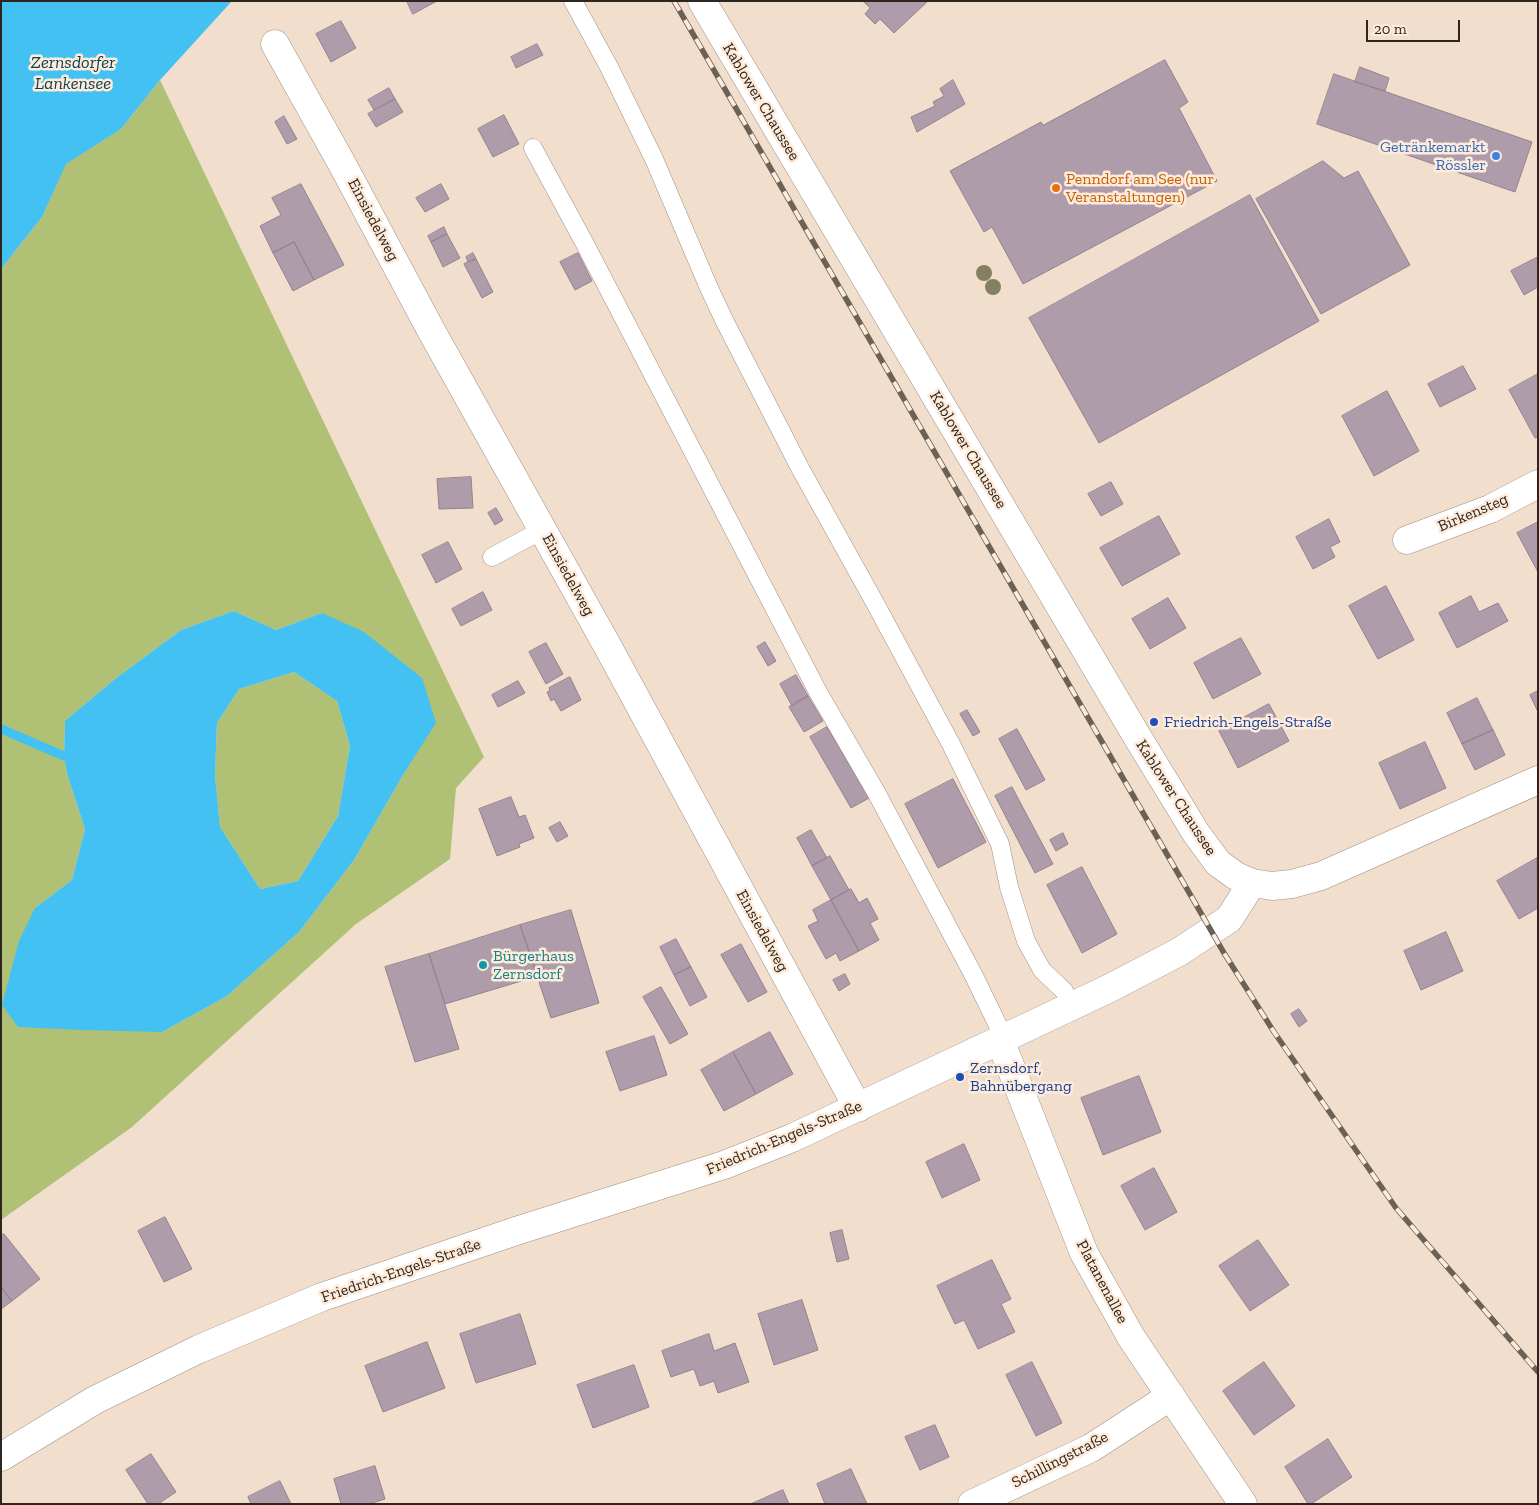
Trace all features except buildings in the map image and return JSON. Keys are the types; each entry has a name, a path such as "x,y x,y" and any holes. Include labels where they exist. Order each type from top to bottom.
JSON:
{"street":[{"name":"Kablower Chaussee","path":"702,1 1182,810 1218,863 1236,876 1252,883"},
{"name":"Einsiedelweg","path":"275,44 608,647 858,1108"},
{"name":"Birkensteg","path":"1407,540 1490,509 1538,484"},
{"path":"1252,883 1272,886 1292,884 1321,876 1538,780"},
{"name":"Friedrich-Engels-Straße","path":"1,1457 95,1400 199,1349 322,1297 516,1231 724,1165 792,1138 858,1108 1179,952 1229,919 1252,883"},
{"name":"Platanenallee","path":"1002,1039 1084,1253 1130,1337 1242,1504"},
{"name":"Schillingstraße","path":"972,1504 1091,1448 1171,1396"}],"lane":[{"path":"573,1 609,66 654,159 708,288 724,320 800,468 875,603 996,835 1000,844 1009,887 1026,941 1042,970 1064,991 1071,1006"},
{"path":"533,148 586,244 818,692 876,792 974,976 1002,1039"},
{"path":"492,557 542,530"}],"green space":[{"path":"160,80 484,757 456,788 450,859 356,924 132,1127 1,1220 1,269 42,217 65,164 121,129","holes":["234,611 276,630 322,613 435,723 354,860 299,932 227,996 162,1032 35,908 72,880 85,829 67,774 64,756 65,721 115,679 181,630"]},
{"path":"294,672 337,701 350,746 338,816 298,881 260,889 220,827 215,775 217,723 239,689"}],"water":[{"name":"Zernsdorfer Lankensee","path":"1,1 232,1 160,80 121,129 66,164 42,217 1,269"},
{"path":"234,611 276,630 322,613 364,632 422,678 436,723 403,775 354,860 299,932 227,996 162,1032 18,1027 2,1005 19,941 35,908 72,880 85,829 67,774 64,756 65,721 115,679 181,630","holes":["294,672 337,701 350,746 338,816 298,881 260,889 220,827 215,775 217,723 239,689"]}],"waterway":[{"path":"1,729 64,756"}],"railway":[{"path":"674,1 1224,953 1274,1032 1396,1208 1538,1372"}],"place":[{"name":"Getränkemarkt Rössler","path":"1496,156"},
{"name":"Penndorf am See (nur Veranstaltungen)","path":"1056,188"},
{"name":"Friedrich-Engels-Straße","path":"1154,722"},
{"name":"Bürgerhaus Zernsdorf","path":"483,965"},
{"name":"Zernsdorf, Bahnübergang","path":"960,1077"}]}
